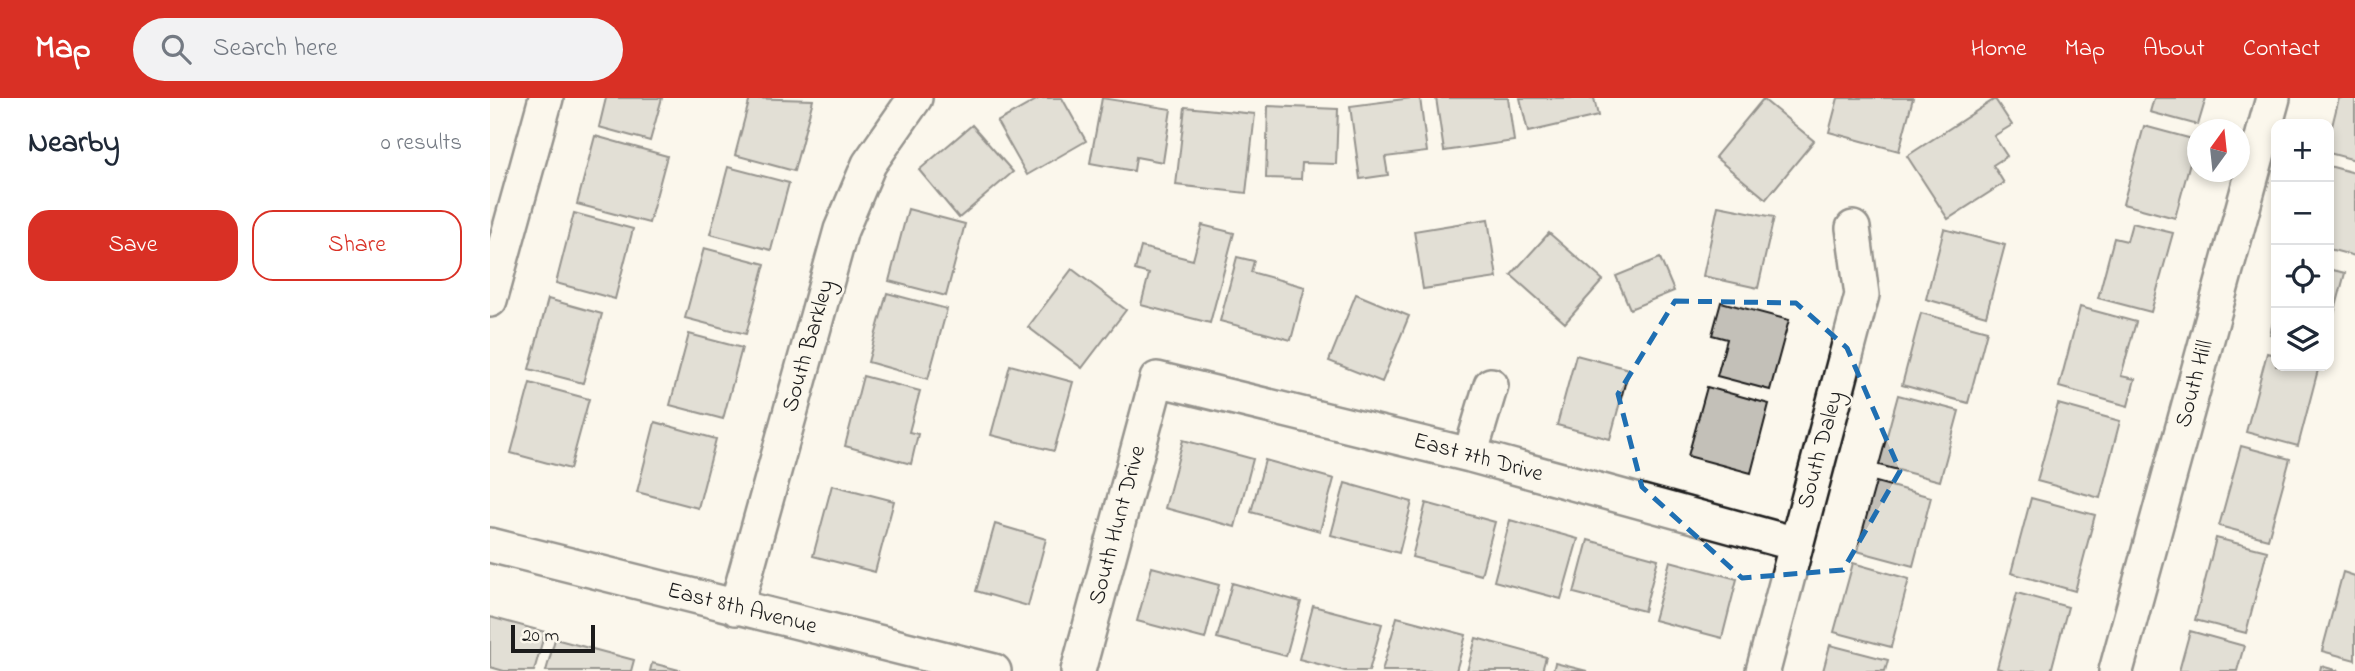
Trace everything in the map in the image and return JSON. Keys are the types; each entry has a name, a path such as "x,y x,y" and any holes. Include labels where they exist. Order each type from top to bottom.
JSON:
{"street":[{"path":"490,300 546,98"},
{"name":"South Barkley","path":"736,608 841,230 869,164 915,98"},
{"name":"South Hill","path":"2116,671 2273,98"},
{"name":"South Daley","path":"1763,671 1862,295 1853,228"},
{"name":"East 7th Drive","path":"1157,379 1470,455 1796,544"},
{"name":"South Hunt Drive","path":"1078,671 1157,379"},
{"path":"1470,455 1491,385"},
{"name":"East 8th Avenue","path":"490,545 994,671"}],"highlighted area":[{"path":"1675,301 1796,303 1847,348 1900,471 1843,570 1742,578 1642,487 1618,394"}],"building":[{"path":"606,98 662,98 650,141 599,127"},
{"path":"750,98 813,100 794,171 735,155"},
{"path":"1040,98 1062,98 1086,141 1027,175 997,122"},
{"path":"1102,98 1171,109 1163,162 1136,157 1134,171 1090,163"},
{"path":"1420,98 1427,152 1385,157 1388,175 1360,179 1350,106"},
{"path":"1436,98 1508,98 1514,141 1444,151"},
{"path":"1520,98 1594,98 1598,116 1528,132"},
{"path":"1838,98 1913,98 1899,151 1829,132"},
{"path":"2154,98 2206,98 2200,119 2187,119 2187,122 2150,112"},
{"path":"2339,98 2355,98 2355,160 2334,154 2334,119"},
{"path":"1763,99 1814,141 1766,199 1715,157"},
{"path":"1995,99 2012,125 1994,136 2007,156 1993,165 2004,183 1948,219 1907,156"},
{"path":"1268,106 1338,109 1336,164 1302,163 1301,179 1266,178"},
{"path":"1185,107 1255,114 1246,193 1176,185"},
{"path":"972,125 1013,172 959,218 919,170"},
{"path":"2144,126 2187,138 2187,173 2175,218 2123,204"},
{"path":"595,136 667,156 649,223 577,204"},
{"path":"728,167 789,183 771,250 710,234"},
{"path":"2334,167 2355,173 2355,256 2334,250"},
{"path":"1718,206 1774,217 1758,288 1703,276"},
{"path":"908,209 965,224 946,296 889,281"},
{"path":"574,213 633,229 615,299 556,283"},
{"path":"1488,219 1497,278 1423,289 1414,231"},
{"path":"2132,223 2173,233 2151,312 2098,298 2114,238 2127,241"},
{"path":"1202,225 1234,233 1210,323 1141,305 1149,274 1135,270 1141,247 1193,260"},
{"path":"1944,229 2005,245 1986,316 1926,299"},
{"path":"1549,233 1603,280 1565,323 1511,275"},
{"path":"704,248 765,264 746,334 685,318"},
{"path":"1237,257 1254,261 1251,272 1305,287 1291,340 1220,321"},
{"path":"1660,258 1674,291 1630,309 1616,276"},
{"path":"1072,269 1126,310 1082,368 1028,327"},
{"path":"2334,270 2345,273 2334,314"},
{"path":"887,293 947,309 928,379 868,362"},
{"path":"1356,294 1409,316 1382,382 1329,361"},
{"path":"548,299 602,314 583,383 529,369"},
{"path":"1721,302 1789,320 1770,390 1717,376 1727,339 1712,335"},
{"path":"2080,307 2136,322 2121,376 2135,379 2128,406 2059,387"},
{"path":"1921,313 1987,331 1968,403 1902,385"},
{"path":"689,334 742,348 723,419 670,405"},
{"path":"2267,353 2271,354 2271,371 2318,371 2298,446 2246,432"},
{"path":"1576,355 1629,369 1610,439 1557,425"},
{"path":"1010,365 1073,382 1054,451 991,435"},
{"path":"863,376 920,391 909,432 918,434 911,464 845,446"},
{"path":"530,383 589,399 570,469 511,453"},
{"path":"1707,387 1769,404 1751,473 1688,456"},
{"path":"1898,395 1959,411 1940,481 1879,465"},
{"path":"2058,404 2120,421 2100,498 2037,481"},
{"path":"655,422 716,439 698,508 637,492"},
{"path":"1183,440 1253,459 1235,527 1165,508"},
{"path":"2241,446 2290,459 2268,539 2219,526"},
{"path":"1265,460 1334,479 1320,531 1251,512"},
{"path":"1876,482 1931,497 1913,566 1857,551"},
{"path":"1345,483 1412,502 1399,553 1331,535"},
{"path":"832,485 894,501 875,572 813,556"},
{"path":"2031,498 2095,515 2075,591 2011,573"},
{"path":"1426,503 1495,522 1481,575 1412,557"},
{"path":"1510,520 1578,539 1561,599 1494,581"},
{"path":"995,524 1046,539 1028,606 976,591"},
{"path":"2216,538 2267,551 2246,633 2195,620"},
{"path":"1588,540 1658,559 1644,611 1574,593"},
{"path":"1670,561 1737,579 1722,638 1654,620"},
{"path":"1853,563 1909,579 1891,647 1834,632"},
{"path":"1152,567 1219,585 1205,639 1137,621"},
{"path":"2343,572 2355,576 2355,660 2322,651"},
{"path":"1232,583 1301,602 1286,656 1217,638"},
{"path":"2017,593 2068,607 2051,671 2007,671 1997,668"},
{"path":"1313,606 1382,624 1369,671 1345,671 1299,659"},
{"path":"490,617 545,632 534,671 504,671 490,667"},
{"path":"1397,617 1466,635 1456,671 1382,671"},
{"path":"2190,631 2244,646 2237,671 2179,671"},
{"path":"1476,638 1546,657 1542,671 1467,671"},
{"path":"555,639 634,660 631,671 546,671"},
{"path":"1830,645 1888,660 1885,671 1823,671"},
{"path":"652,663 683,671 650,671"},
{"path":"1555,663 1587,671 1553,671"},
{"path":"2321,666 2339,671 2320,671"}]}
